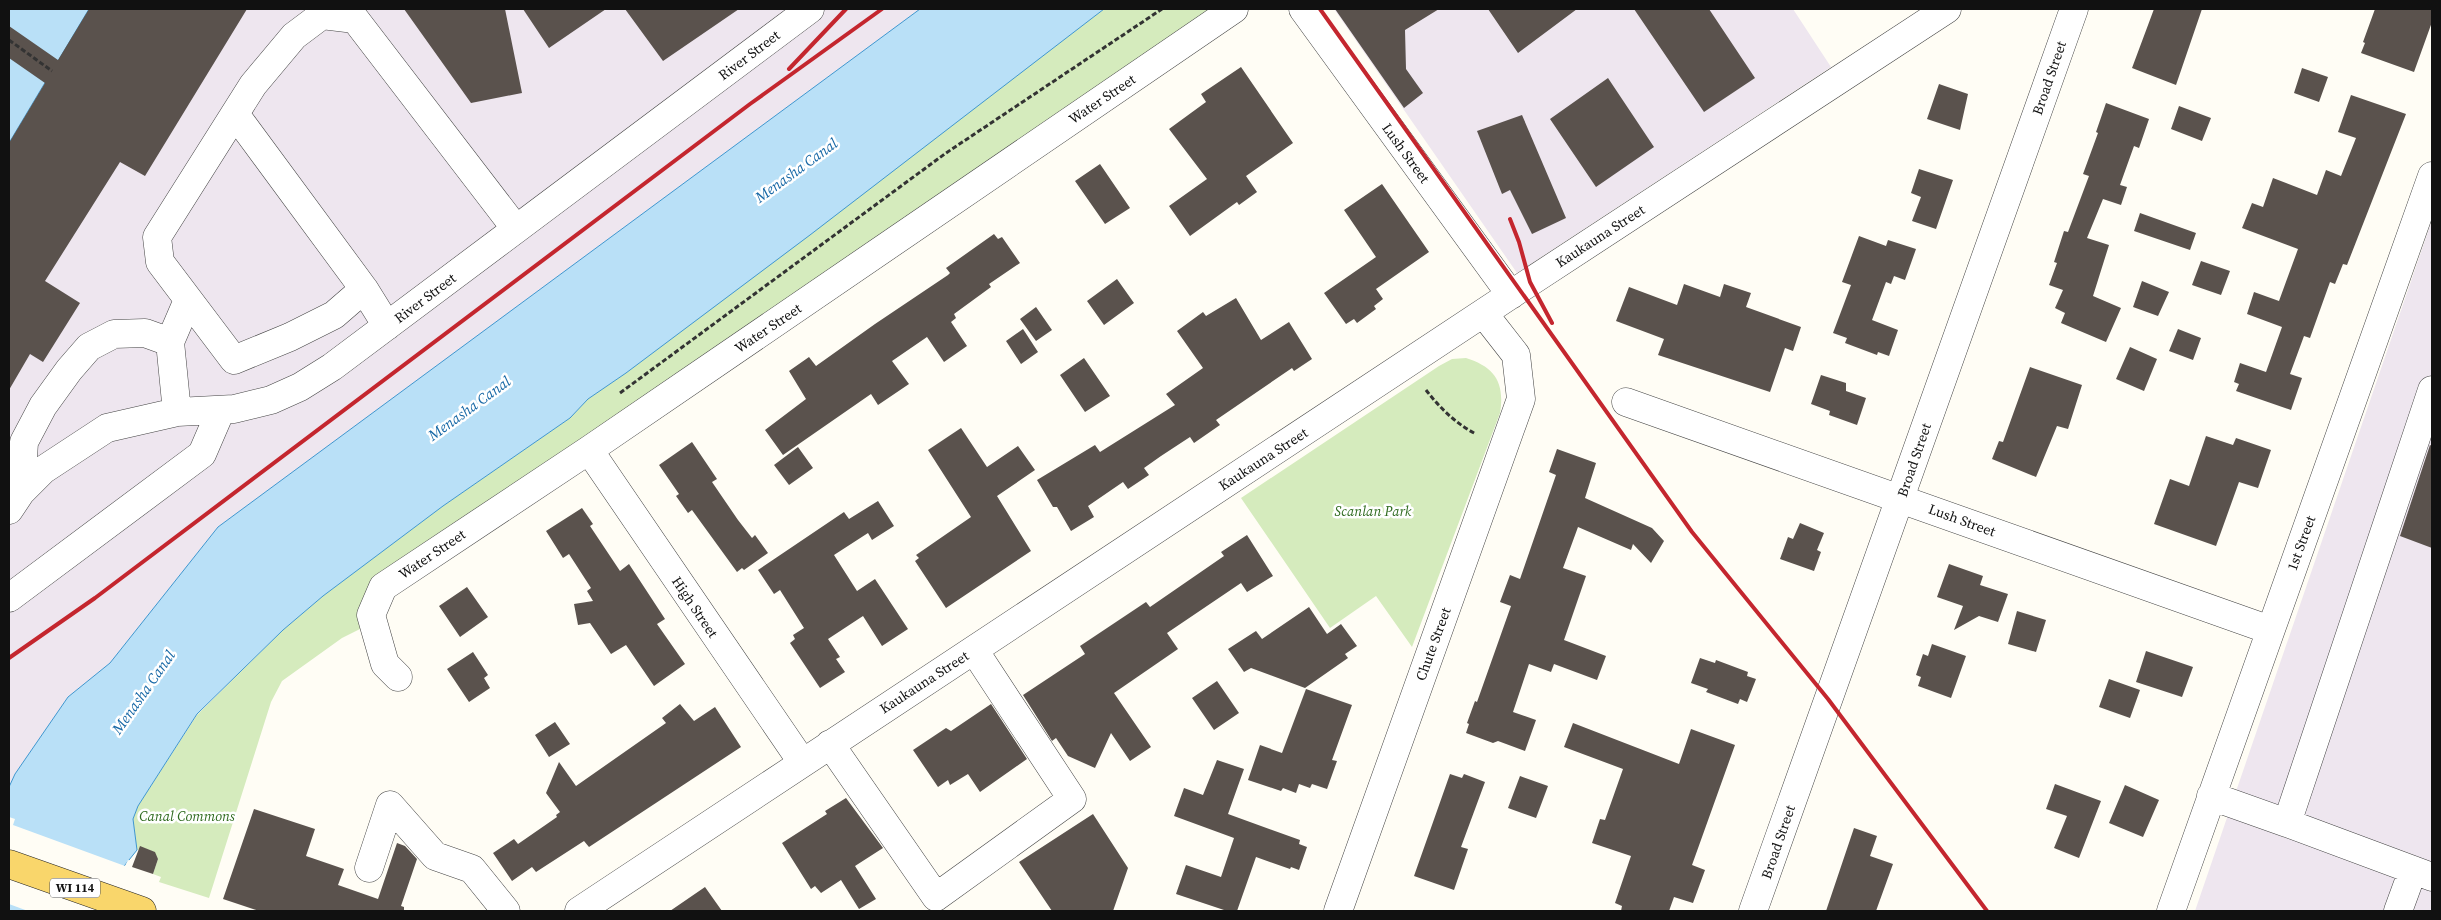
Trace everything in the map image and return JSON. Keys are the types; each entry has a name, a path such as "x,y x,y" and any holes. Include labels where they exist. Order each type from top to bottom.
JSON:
{"main road":[{"name":"WI 114","path":"9,864 142,911"}],"street":[{"name":"River Street","path":"15,501 43,470 106,428 177,412 234,409 271,400 300,387 332,367 810,9"},
{"name":"Water Street","path":"398,677 385,664 371,615 383,587 589,450 1234,9"},
{"name":"Lush Street","path":"1303,9 1511,295"},
{"name":"Kaukauna Street","path":"579,911 802,762 1947,9"},
{"name":"Broad Street","path":"1753,911 2074,9"},
{"path":"364,289 334,315 290,338 234,360 160,262 157,237 253,86 294,36 322,15 355,19 516,229"},
{"path":"235,114 364,289 387,326"},
{"name":"1st Street","path":"2171,911 2432,176"},
{"path":"177,412 170,342 188,300"},
{"name":"Chute Street","path":"1338,911 1521,399 1520,375 1516,355 1484,314"},
{"path":"15,501 24,442 43,406 69,370 89,347 114,334 145,333 170,342"},
{"path":"2287,823 2432,390"},
{"name":"Lush Street","path":"1626,402 2270,630"},
{"path":"9,598 202,454 222,410"},
{"name":"High Street","path":"589,450 802,762"},
{"path":"830,744 936,897 1072,799 974,650"},
{"path":"2211,796 2423,874 2398,911"},
{"path":"369,868 390,806 435,856 472,869 506,911"}],"path":[{"path":"620,393 946,153 1162,9"},
{"path":"9,40 52,70"},
{"path":"1426,390 1436,403 1465,429 1476,434"}],"shaded area":[{"path":"89,9 920,9 218,527 110,663 68,697 15,774 9,787 9,143"},
{"path":"1334,9 1793,9 1831,67 1517,273"},
{"path":"2432,220 2432,911 2195,911"}],"green space":[{"name":"Canal Commons","path":"1104,9 1218,9 360,606 360,629 342,638 282,681 271,702 209,898 159,882 161,877 153,874 158,859 154,852 144,848 137,850 133,819 138,806 197,715 283,630 323,596 443,506 570,418 588,399 626,373"},
{"name":"Scanlan Park","path":"1466,358 1484,366 1496,378 1501,393 1500,413 1412,647 1376,596 1330,628 1241,498 1439,366 1452,359"}],"water":[{"path":"9,9 89,9 9,143"},
{"name":"Menasha Canal","path":"920,9 1104,9 810,235 626,373 588,399 570,418 443,506 323,596 283,630 197,714 138,806 133,819 137,850 125,865 109,911 9,911 9,787 15,774 68,697 110,663 218,527"}],"pier":[{"path":"9,817 15,819 13,825 125,866 128,860 132,861 127,866 112,911 28,911 9,904"}],"building":[{"path":"89,9 247,9 145,176 120,162 45,281 80,303 43,362 30,354 9,390 9,143 45,83 9,58 9,26 58,60"},
{"path":"404,9 505,9 522,93 471,103"},
{"path":"523,9 606,9 549,48"},
{"path":"625,9 739,9 663,61"},
{"path":"1335,9 1439,9 1405,30 1406,69 1423,93 1404,108"},
{"path":"1488,9 1577,9 1518,53"},
{"path":"1634,9 1709,9 1755,78 1704,112"},
{"path":"2154,9 2202,9 2176,85 2132,68"},
{"path":"2375,9 2432,9 2432,22 2414,72 2361,53"},
{"path":"1241,67 1293,143 1246,176 1257,192 1239,205 1237,202 1190,236 1169,206 1207,179 1169,129 1206,102 1201,94"},
{"path":"2302,68 2328,77 2319,102 2294,93"},
{"path":"1608,78 1654,147 1596,187 1550,119"},
{"path":"1939,84 1968,94 1960,130 1927,119"},
{"path":"2351,95 2406,114 2347,265 2343,264 2335,284 2330,282 2310,338 2304,336 2290,374 2302,378 2291,410 2236,391 2239,384 2234,382 2240,363 2266,372 2282,327 2247,314 2254,292 2279,301 2298,249 2242,228 2252,203 2263,207 2273,178 2317,195 2326,170 2341,176 2356,138 2338,132"},
{"path":"2106,103 2149,119 2139,148 2134,146 2120,185 2127,187 2121,205 2103,199 2087,238 2109,245 2093,296 2121,308 2106,342 2061,323 2065,313 2055,308 2063,290 2049,285 2057,263 2054,262 2064,231 2068,232 2089,176 2083,174 2098,133 2096,132"},
{"path":"2179,106 2211,118 2202,141 2171,129"},
{"path":"1522,115 1566,218 1532,234 1510,190 1502,194 1477,131"},
{"path":"1100,164 1130,208 1105,224 1075,181"},
{"path":"1919,169 1953,180 1936,229 1912,221 1921,197 1911,193"},
{"path":"1382,184 1429,252 1376,289 1383,299 1374,306 1376,309 1357,323 1354,319 1346,324 1324,293 1376,257 1344,210"},
{"path":"2140,213 2196,233 2190,250 2134,231"},
{"path":"994,234 998,239 1002,237 1020,263 989,284 991,287 954,314 956,318 951,322 967,346 944,362 927,337 892,361 909,384 878,405 871,394 783,455 765,430 806,399 789,371 809,357 816,366 948,275 950,273 946,268"},
{"path":"1859,236 1886,246 1888,240 1916,249 1905,280 1894,276 1891,284 1886,282 1872,320 1898,330 1889,356 1878,352 1877,355 1845,343 1847,338 1833,333 1851,285 1842,282"},
{"path":"2201,261 2230,271 2221,295 2192,285"},
{"path":"1117,279 1134,303 1104,325 1087,301"},
{"path":"2142,281 2169,292 2158,316 2133,307"},
{"path":"1684,284 1720,297 1724,284 1751,293 1746,307 1801,327 1793,351 1785,348 1770,392 1658,355 1664,339 1616,321 1629,287 1677,305"},
{"path":"1236,298 1261,340 1289,322 1312,359 1294,371 1292,368 1216,420 1220,425 1194,443 1190,437 1144,468 1149,475 1128,489 1123,482 1088,506 1094,517 1071,531 1057,507 1053,507 1037,480 1095,445 1100,452 1175,405 1166,394 1203,368 1177,331 1203,312 1206,316"},
{"path":"1036,307 1052,330 1036,341 1020,319"},
{"path":"1023,329 1038,352 1021,364 1006,341"},
{"path":"2178,329 2201,338 2193,360 2169,351"},
{"path":"2130,347 2157,359 2144,391 2116,379"},
{"path":"1084,358 1110,396 1085,412 1060,375"},
{"path":"2030,367 2082,385 2068,429 2057,426 2036,477 1992,459 1999,441 2003,442"},
{"path":"1821,375 1846,383 1846,391 1866,398 1857,425 1829,415 1830,411 1811,404"},
{"path":"961,428 987,467 1018,446 1035,470 997,496 1031,551 946,608 915,561 919,558 916,555 971,517 928,450"},
{"path":"2206,436 2233,445 2236,438 2271,450 2258,488 2239,482 2216,546 2154,524 2170,479 2189,486"},
{"path":"692,442 717,479 712,482 738,520 752,538 755,535 768,553 744,570 742,568 737,572 692,510 688,513 676,496 679,494 659,465"},
{"path":"2430,445 2432,446 2432,548 2400,536"},
{"path":"798,447 813,468 789,485 774,465"},
{"path":"1557,449 1596,463 1585,498 1652,528 1664,541 1651,563 1633,544 1631,550 1578,527 1563,568 1586,576 1564,640 1606,656 1597,680 1554,664 1551,672 1529,664 1513,712 1536,720 1525,751 1498,741 1493,743 1466,733 1469,724 1467,723 1475,701 1477,702 1511,606 1500,602 1510,575 1520,579 1556,475 1549,472"},
{"path":"878,501 894,526 872,540 868,533 834,555 857,591 875,579 908,629 882,646 863,616 828,639 840,657 836,659 845,672 820,688 790,643 795,639 793,635 804,628 780,590 774,594 758,570 844,512 849,519"},
{"path":"582,508 593,524 590,526 620,571 629,564 665,619 657,624 685,664 654,686 626,645 611,654 590,623 578,625 574,604 593,601 587,591 591,588 569,554 563,558 546,531"},
{"path":"1800,523 1824,533 1817,550 1821,552 1814,571 1780,559 1788,537 1793,539"},
{"path":"1247,535 1273,576 1247,592 1241,583 1167,633 1178,649 1114,693 1151,747 1130,761 1111,733 1095,768 1068,756 1056,738 1052,741 1023,695 1085,654 1080,646 1146,602 1150,607 1224,556 1221,552"},
{"path":"1949,564 1983,576 1980,585 2008,594 1998,622 1979,616 1954,630 1963,606 1937,597"},
{"path":"467,587 488,617 460,637 439,606"},
{"path":"1309,607 1327,634 1341,624 1357,646 1345,654 1348,658 1305,688 1251,668 1244,672 1228,649 1256,631 1262,639"},
{"path":"2017,611 2046,620 2036,652 2008,644"},
{"path":"1932,644 1966,656 1951,698 1918,686 1921,677 1916,675 1923,654 1928,656"},
{"path":"2146,651 2193,667 2182,697 2136,682"},
{"path":"473,652 488,675 484,678 490,688 469,702 447,669"},
{"path":"1700,658 1715,663 1716,660 1748,672 1747,676 1756,679 1747,702 1740,699 1738,704 1706,692 1708,689 1691,683"},
{"path":"2109,679 2140,690 2130,718 2099,707"},
{"path":"1217,681 1239,713 1214,730 1192,698"},
{"path":"1306,689 1352,705 1332,760 1337,761 1327,789 1312,784 1310,788 1299,784 1296,793 1283,788 1281,791 1248,780 1260,745 1282,753"},
{"path":"680,704 694,721 715,707 741,747 589,847 584,841 536,872 532,867 512,881 493,853 514,839 518,844 557,817 556,815 560,812 546,793 559,762 576,786 666,723 662,718"},
{"path":"991,704 1027,759 980,792 968,774 950,785 948,780 938,787 913,750 946,728 951,731"},
{"path":"555,722 570,744 549,757 535,735"},
{"path":"1573,723 1679,764 1691,729 1735,745 1692,865 1705,870 1693,903 1674,897 1669,911 1621,911 1622,906 1615,903 1631,856 1592,843 1600,819 1605,820 1623,769 1564,747"},
{"path":"1217,760 1244,769 1228,814 1300,840 1299,844 1307,847 1299,870 1291,867 1290,869 1256,857 1237,911 1227,911 1176,894 1186,865 1221,877 1234,838 1174,816 1184,788 1203,795"},
{"path":"1450,774 1462,778 1464,774 1485,782 1461,847 1468,849 1454,890 1414,876"},
{"path":"1520,776 1548,786 1536,818 1508,808"},
{"path":"2055,784 2101,801 2079,858 2054,848 2067,816 2046,809"},
{"path":"2125,785 2159,800 2143,837 2109,823"},
{"path":"846,798 883,848 855,866 876,899 859,909 841,880 821,893 815,886 811,889 782,843 827,814 825,811"},
{"path":"254,809 315,829 306,856 344,869 338,885 378,899 397,843 405,846 417,859 401,906 404,907 404,911 259,911 223,899"},
{"path":"1093,814 1128,868 1113,911 1052,911 1019,862"},
{"path":"1854,828 1877,836 1870,856 1893,864 1876,911 1826,911"},
{"path":"140,846 155,852 158,859 153,874 132,867"},
{"path":"705,887 722,911 670,911"}],"railway":[{"path":"789,69 846,9"},
{"path":"9,658 95,598 750,104 882,9"},
{"path":"1320,9 1692,532 1828,699 1987,911"},
{"path":"1510,219 1519,242 1530,282 1552,323"}]}
